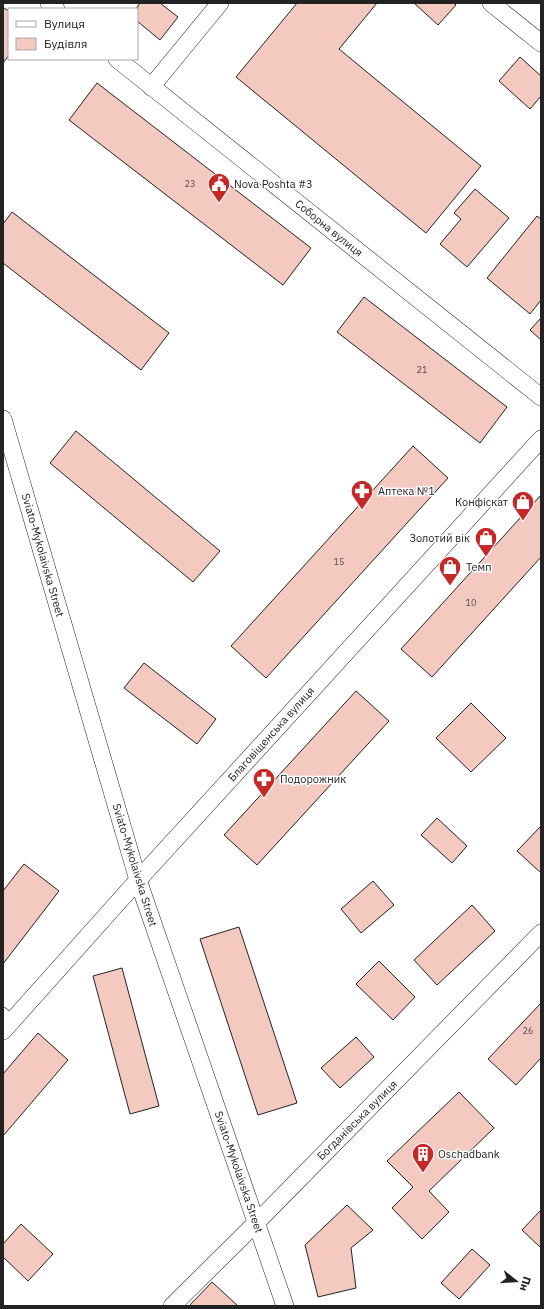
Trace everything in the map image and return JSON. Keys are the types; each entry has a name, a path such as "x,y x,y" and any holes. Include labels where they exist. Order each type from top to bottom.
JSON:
{"street":[{"path":"151,87 220,3"},
{"path":"491,3 541,43"},
{"name":"Соборна вулиця","path":"118,60 541,397"},
{"name":"Sviato-Mykolaivska Street","path":"3,419 138,880 285,1306"},
{"name":"Благовіщенська вулиця","path":"6,1021 138,880 541,439"},
{"name":"Богданівська вулиця","path":"172,1306 256,1223 541,933"}],"building":[{"path":"140,3 160,3 178,17 160,40 138,22 138,8 137,8"},
{"path":"297,3 377,3 339,49 481,166 426,233 236,77"},
{"path":"414,3 453,3 456,5 438,25"},
{"path":"4,8 8,10 8,56 3,63"},
{"path":"520,57 541,76 541,96 530,109 499,81"},
{"path":"97,83 311,248 283,285 69,120"},
{"path":"475,189 509,218 467,267 440,244 461,219 454,213"},
{"path":"12,212 169,333 141,370 3,263 3,224"},
{"path":"537,216 541,219 541,300 530,314 487,278"},
{"path":"364,297 507,407 480,443 337,332"},
{"path":"541,318 541,340 530,330"},
{"path":"76,431 220,551 193,582 50,463"},
{"path":"413,446 448,478 266,678 231,646"},
{"path":"541,495 541,557 432,677 401,649"},
{"path":"144,663 216,719 197,744 124,688"},
{"path":"356,691 389,721 257,865 224,835"},
{"path":"471,703 506,738 471,772 436,738"},
{"path":"437,818 467,846 452,863 421,835"},
{"path":"541,826 541,873 517,851"},
{"path":"24,864 59,891 3,964 3,891"},
{"path":"373,881 394,905 361,933 341,909"},
{"path":"472,905 495,931 437,985 414,960"},
{"path":"239,927 297,1103 258,1115 200,939"},
{"path":"379,961 415,997 393,1020 356,984"},
{"path":"122,968 159,1106 130,1114 93,976"},
{"path":"541,1003 541,1058 516,1085 488,1059"},
{"path":"38,1033 68,1060 3,1136 3,1074"},
{"path":"356,1037 374,1057 340,1088 321,1068"},
{"name":"Oschadbank","path":"459,1092 494,1128 429,1191 449,1212 422,1239 392,1208 413,1187 387,1161"},
{"path":"347,1205 373,1230 351,1248 356,1288 318,1297 305,1245"},
{"path":"541,1210 541,1248 522,1230"},
{"path":"21,1224 53,1254 28,1281 3,1257 3,1244"},
{"path":"472,1249 490,1265 459,1299 441,1283"},
{"path":"212,1282 238,1306 189,1306"}],"place":[{"name":"Nova Poshta #3","path":"219,204"},
{"name":"Аптека №1","path":"362,510"},
{"name":"Конфіскат","path":"523,522"},
{"name":"Золотий вік","path":"486,558"},
{"name":"Темп","path":"450,586"},
{"name":"Подорожник","path":"264,798"},
{"name":"Oschadbank","path":"423,1174"}]}
